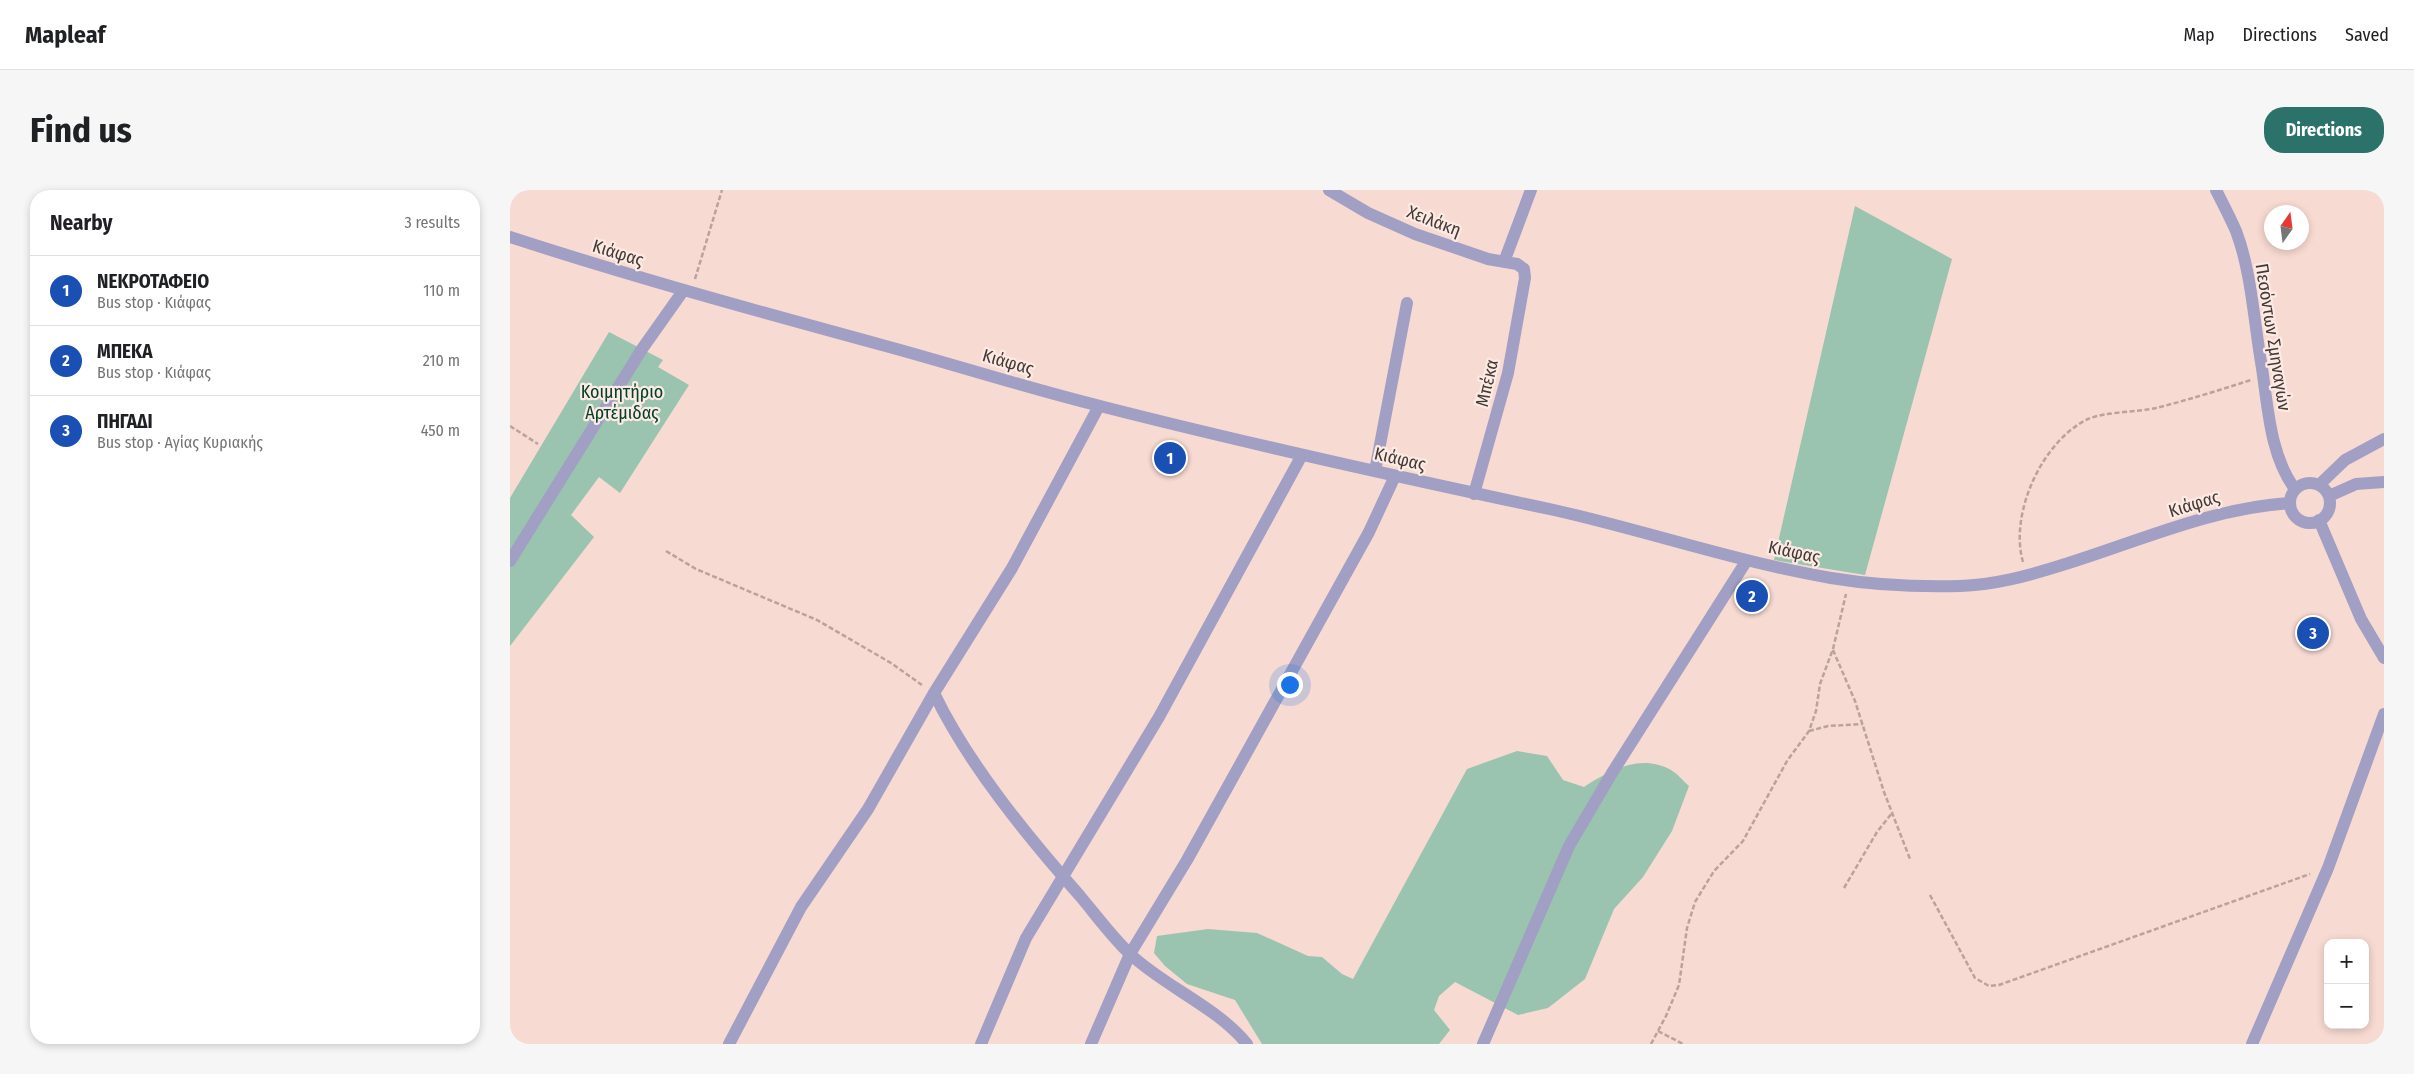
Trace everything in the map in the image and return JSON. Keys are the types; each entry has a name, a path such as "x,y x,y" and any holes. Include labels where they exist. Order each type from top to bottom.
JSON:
{"street":[{"name":"Χειλάκη","path":"1329,190 1368,213 1415,234 1457,249 1521,266 1526,273 1526,278"},
{"path":"1504,262 1531,190"},
{"name":"Πεσόντων Σμηναγών","path":"2216,190 2236,232 2263,375 2271,429 2280,461 2295,489"},
{"name":"Κιάφας","path":"510,237 687,292 1099,406 1302,455 1558,511 1747,560 1849,580 1916,585 1965,586 2026,576 2206,518 2255,505 2290,503"},
{"name":"Μπέκα","path":"1474,494 1508,373 1526,278"},
{"path":"510,561 642,349 687,292"},
{"path":"1375,471 1407,303"},
{"path":"729,1044 802,907 868,809 934,693 1012,568 1099,406"},
{"path":"2319,485 2345,460 2384,439"},
{"path":"981,1044 1026,938 1062,875 1159,717 1302,455"},
{"path":"1091,1044 1130,954 1187,860 1369,532 1395,476"},
{"path":"2329,496 2356,484 2384,482"},
{"path":"2311,483 2319,485 2329,496 2328,510 2319,520 2306,522 2300,520 2294,515 2290,503 2295,489 2302,484 2311,483"},
{"path":"2319,520 2361,619 2384,658"},
{"path":"1483,1044 1569,846 1612,773 1747,560"},
{"path":"934,693 949,724 1001,797 1062,875 1130,954 1224,1023 1247,1044"},
{"path":"2252,1044 2328,868 2384,714"}],"path":[{"path":"687,292 722,190"},
{"path":"2026,576 2018,546 2024,505 2042,462 2069,431 2090,418 2154,408 2200,397 2263,375"},
{"path":"510,426 538,444"},
{"path":"666,551 696,569 817,620 858,646 891,663 934,693"},
{"path":"1650,1044 1679,985 1687,928 1695,902 1714,871 1742,841 1787,761 1809,731 1816,711 1820,684 1833,649 1849,580"},
{"path":"1833,649 1910,859"},
{"path":"1809,731 1828,726 1862,724"},
{"path":"1844,888 1877,832 1892,813"},
{"path":"1930,896 1975,978 1989,986 1999,985 2328,868"},
{"path":"1658,1031 1683,1044"}],"green space":[{"path":"1855,206 1952,259 1865,575 1774,560"},
{"name":"Κοιμητήριο Αρτέμιδας","path":"609,332 663,360 658,367 689,385 620,493 599,477 571,515 594,537 510,646 510,498"},
{"path":"1517,751 1547,756 1563,780 1584,787 1615,770 1637,763 1660,765 1676,773 1689,786 1672,831 1643,877 1614,909 1585,979 1548,1008 1518,1015 1455,982 1439,996 1434,1010 1450,1030 1439,1044 1262,1044 1235,1000 1187,984 1165,966 1154,953 1157,936 1208,929 1257,933 1308,956 1322,957 1342,974 1353,979 1467,769"}],"place":[{"name":"ΝΕΚΡΟΤΑΦΕΙΟ","path":"1170,458"},
{"name":"ΜΠΕΚΑ","path":"1752,596"},
{"name":"ΠΗΓΑΔΙ","path":"2313,633"}]}
